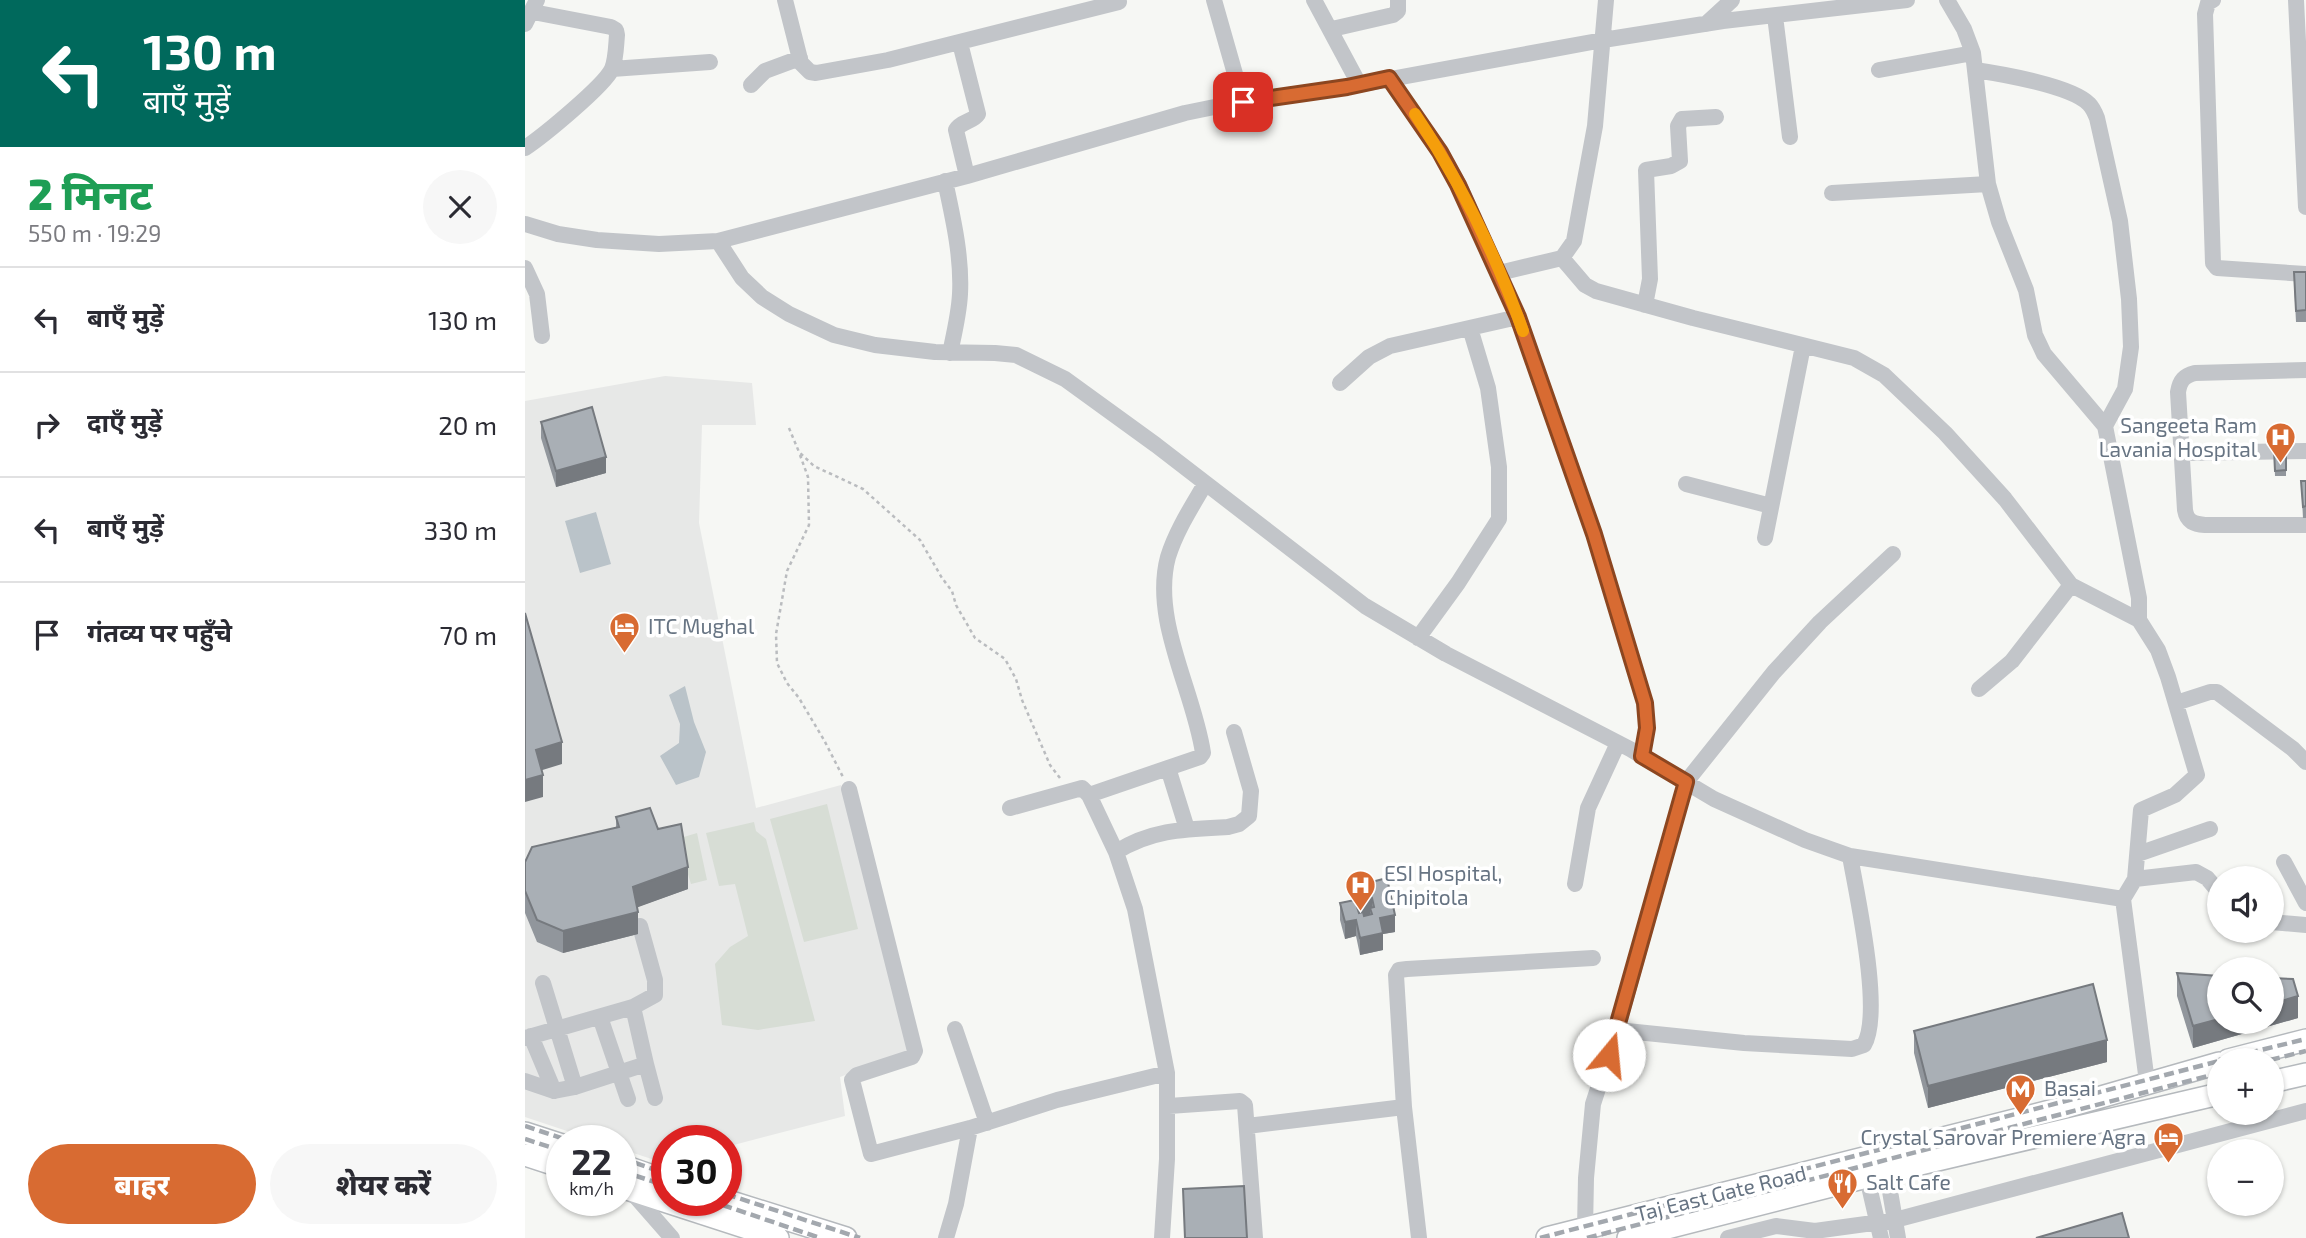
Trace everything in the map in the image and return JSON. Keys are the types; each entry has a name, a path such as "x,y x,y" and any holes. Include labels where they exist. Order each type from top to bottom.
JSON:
{"main road":[{"path":"2275,1048 2306,1040"},
{"name":"Taj East Gate Road","path":"1547,1238 1875,1165 2207,1066"},
{"path":"2284,1079 2306,1074"},
{"path":"1629,1238 1875,1165 2207,1096"},
{"path":"525,1133 546,1140"},
{"path":"525,1155 546,1162"},
{"path":"637,1192 778,1238"},
{"path":"742,1205 846,1238"}],"street":[{"path":"785,0 800,58 806,69 816,74 960,43 1119,2"},
{"path":"1214,0 1243,102"},
{"path":"1314,0 1332,29 1359,85"},
{"path":"1332,29 1392,15 1398,11 1398,0"},
{"path":"1499,273 1562,258 1574,241 1595,125 1606,0"},
{"path":"1706,24 1732,0"},
{"path":"525,226 597,240 659,244 718,241 967,176 1185,113 1359,85 1603,40 1775,16 1796,7 1907,0"},
{"path":"1947,0 1964,29 1974,61 1988,184 1999,222 2026,290 2035,335 2044,354 2105,426 2139,598 2139,620"},
{"path":"2213,0 2208,3 2205,14 2213,263 2217,268 2306,274"},
{"path":"2296,0 2306,207"},
{"path":"525,148 563,119 612,69 616,30 532,12"},
{"path":"1775,16 1790,138"},
{"path":"960,43 978,114 956,130 967,176"},
{"path":"751,85 765,71 800,58"},
{"path":"1879,70 1974,61 2066,91 2092,106 2122,232 2128,276 2130,335 2126,389 2105,426"},
{"path":"612,69 710,62"},
{"path":"1389,78 1440,152 1478,224 1518,317 1594,534 1645,703 1647,728 1642,756"},
{"path":"1645,305 1650,279 1646,170 1671,166 1680,161 1678,126 1682,119 1716,117"},
{"path":"945,181 961,273 960,297 950,353"},
{"path":"1832,193 1988,184"},
{"path":"718,241 742,278 762,297 789,314 834,335 876,345 950,353 995,352 1016,355 1065,379 1365,606 1418,638 1642,756 1714,799 1793,835 1850,856 2123,899"},
{"path":"1562,258 1585,285 1596,291 1869,364 1945,433 2005,499 2071,585 2139,620 2158,650 2197,775 2175,795 2141,810 2135,879 2123,899 2147,1082"},
{"path":"525,268 537,294 542,336"},
{"path":"1340,383 1369,357 1391,346 1518,317"},
{"path":"1418,638 1458,583 1499,519 1499,467 1487,388 1470,328"},
{"path":"1765,538 1803,346"},
{"path":"2306,370 2195,373 2184,376 2178,391 2186,515 2195,524 2306,525"},
{"path":"2182,453 2306,451"},
{"path":"1089,795 1199,757 1203,753 1170,628 1165,583 1167,561 1172,546 1205,484"},
{"path":"1686,484 1770,506"},
{"path":"1585,1229 1586,1178 1593,1104 1617,1030 1686,782 1773,672 1820,622 1893,554"},
{"path":"1979,689 2012,661 2071,585"},
{"path":"2176,703 2217,692 2293,749 2306,762"},
{"path":"1116,852 1141,838 1157,833 1229,827 1239,824 1249,816 1251,791 1234,732"},
{"path":"1575,884 1588,808 1618,743"},
{"path":"1168,768 1187,830"},
{"path":"1010,808 1082,788 1089,795 1116,852 1135,909 1167,1073 1169,1106 1162,1238"},
{"path":"849,789 915,1051 912,1057 852,1080 871,1154 970,1128 1058,1100 1167,1073"},
{"path":"2138,854 2210,829"},
{"path":"1617,1030 1744,1043 1852,1049 1864,1045 1868,1039 1870,1017 1870,973 1850,856"},
{"path":"2284,862 2306,903"},
{"path":"2135,879 2196,872 2207,878"},
{"path":"2284,923 2306,925"},
{"path":"554,1091 528,1037 632,1007 656,995 657,988 640,926"},
{"path":"1419,1238 1404,1107 1395,979 1399,970 1593,958"},
{"path":"543,983 575,1087"},
{"path":"632,1007 655,1098"},
{"path":"600,1017 628,1099"},
{"path":"955,1028 987,1123"},
{"path":"525,1081 554,1091 646,1064"},
{"path":"1169,1106 1240,1101 1246,1108 1255,1238"},
{"path":"1247,1126 1404,1107"},
{"path":"1728,1238 1776,1226 1815,1231 1880,1231 1895,1220 2306,1111"},
{"path":"946,1238 956,1204 970,1128"},
{"path":"1875,1165 1895,1220 1898,1238"},
{"path":"1875,1165 1880,1231"},
{"path":"637,1202 665,1234"}],"path":[{"path":"789,428 808,477 809,525 787,571 776,634 777,663 786,683 799,698 824,740 849,789"},
{"path":"799,452 814,466 863,489 920,540 942,578 953,591 956,605 975,638 1005,659 1050,765 1069,790"}],"shaded area":[{"name":"ITC Mughal","path":"665,376 752,383 756,425 702,425 699,523 756,808 841,785 908,1052 840,1077 845,1116 742,1143 742,1125 651,1125 651,1159 637,1154 637,1125 549,1125 525,1117 525,401"},
{"path":"596,512 611,564 580,573 565,521"},
{"path":"685,686 694,722 706,752 699,777 676,785 660,756 679,743 680,724 669,695"},
{"path":"827,804 858,929 804,942 770,819"},
{"path":"754,822 756,831 766,839 815,1021 758,1030 722,1025 715,964 730,947 748,936 735,884 719,886 706,833"},
{"path":"697,833 707,880 691,884 677,839"}],"building":[{"path":"2294,272 2306,272 2306,310 2296,311"},
{"path":"592,407 606,457 556,471 541,422"},
{"path":"2274,450 2286,450 2286,470 2275,471"},
{"path":"2301,481 2306,481 2306,506 2303,507"},
{"path":"525,613 562,742 536,750 543,775 525,780"},
{"path":"650,808 658,829 681,824 688,867 633,887 638,912 563,931 537,920 525,891 525,862 532,847 619,827 616,817"},
{"path":"1387,878 1395,915 1380,918 1383,933 1360,938 1356,920 1345,922 1340,903 1355,900 1352,887","holes":["1372,898 1374,907 1370,908 1372,914 1364,916 1363,912 1359,913 1357,907 1365,905 1363,901"]},
{"path":"2177,973 2207,975 2207,1022 2193,1026"},
{"path":"2284,979 2293,979 2298,996 2284,1000"},
{"path":"2093,984 2107,1040 1928,1086 1914,1031"},
{"path":"1244,1186 1247,1238 1185,1238 1183,1189"},
{"path":"2122,1213 2129,1238 2036,1238"}],"railway":[{"path":"2269,1048 2306,1039"},
{"path":"2284,1056 2306,1051"},
{"path":"1540,1238 2207,1064"},
{"path":"1587,1238 2207,1076"},
{"path":"525,1126 546,1133"},
{"path":"525,1139 546,1146"},
{"path":"637,1164 651,1168"},
{"path":"637,1176 651,1181"},
{"path":"742,1199 860,1238"},
{"path":"742,1212 820,1238"}],"slow traffic":[{"path":"1415,114 1440,152 1478,224 1523,331"}],"place":[{"name":"Sangeeta Ram Lavania Hospital","path":"2280,465"},
{"name":"ITC Mughal","path":"625,654"},
{"name":"ESI Hospital, Chipitola","path":"1361,913"},
{"name":"Basai","path":"2021,1116"},
{"name":"Crystal Sarovar Premiere Agra","path":"2169,1165"},
{"name":"Salt Cafe","path":"1843,1210"}],"route":[{"path":"1243,102 1389,78 1440,152 1458,185 1518,317 1594,534 1645,703 1647,728 1642,756 1686,782 1609,1055"}]}
